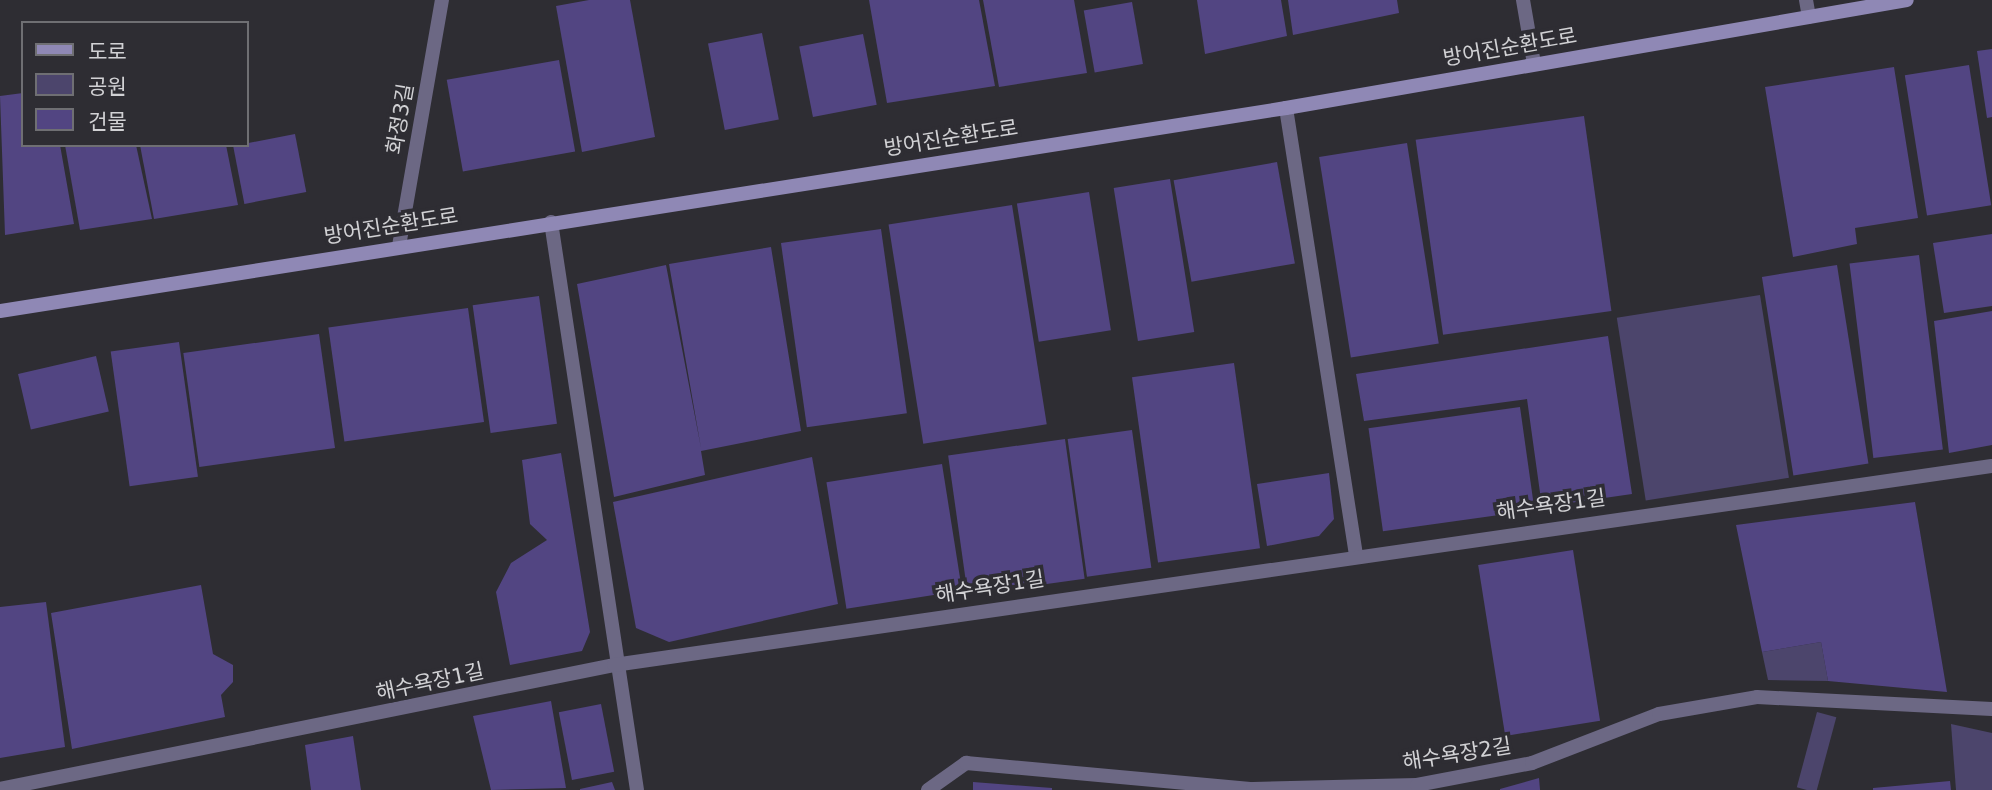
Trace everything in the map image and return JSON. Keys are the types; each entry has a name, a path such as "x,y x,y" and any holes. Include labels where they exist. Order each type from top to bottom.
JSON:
{"main road":[{"name":"방어진순환도로","path":"0,311 1286,108 1907,0"}],"street":[{"name":"화정3길","path":"399,246 442,0"},
{"path":"1524,0 1534,64"},
{"path":"1806,0 1809,17"},
{"path":"1286,108 1356,554"},
{"path":"551,222 614,665 637,790"},
{"name":"해수욕장1길","path":"0,789 39,786 614,665 1356,554 1992,466"},
{"name":"해수욕장2길","path":"928,790 966,763 1253,789 1417,785 1532,763 1660,714 1756,697 1992,709"}],"green space":[{"path":"1760,295 1789,478 1646,500 1617,318"},
{"path":"1821,642 1828,681 1768,680 1762,652"},
{"path":"1817,712 1836,717 1817,790 1797,787"},
{"path":"1951,724 1992,733 1992,790 1956,790"}],"building":[{"path":"589,0 630,0 655,137 582,152 556,6"},
{"path":"869,0 979,0 995,86 887,103"},
{"path":"983,0 1074,0 1087,73 999,87"},
{"path":"1197,0 1281,0 1287,36 1205,54"},
{"path":"1288,0 1397,0 1399,13 1293,35"},
{"path":"1132,2 1143,64 1095,73 1084,11"},
{"path":"762,33 779,119 725,130 708,43"},
{"path":"863,34 877,105 813,117 799,46"},
{"path":"1992,49 1992,117 1987,118 1977,51"},
{"path":"559,60 575,152 463,171 447,80"},
{"path":"1969,65 1991,205 1927,215 1905,75"},
{"path":"1894,67 1918,218 1855,228 1857,244 1793,257 1765,87"},
{"path":"21,93 21,147 60,147 74,224 5,235 0,96"},
{"path":"1584,116 1611,311 1443,335 1416,140"},
{"path":"295,134 306,192 244,204 233,147 248,147 248,143"},
{"path":"1407,143 1439,344 1351,357 1319,157"},
{"path":"65,147 136,147 152,219 80,230"},
{"path":"140,147 226,147 238,205 154,219"},
{"path":"1277,162 1295,263 1191,282 1174,180"},
{"path":"1170,179 1194,332 1138,341 1114,188"},
{"path":"1089,192 1111,330 1039,342 1017,203"},
{"path":"1012,205 1047,424 923,444 889,225"},
{"path":"881,229 907,413 807,427 781,243"},
{"path":"1992,234 1992,306 1944,313 1933,243"},
{"path":"771,247 801,431 701,451 705,475 614,497 577,284 666,265 701,448 669,264"},
{"path":"1919,255 1943,450 1873,458 1850,264"},
{"path":"1837,265 1868,464 1793,475 1762,277"},
{"path":"539,296 557,424 491,433 473,305"},
{"path":"468,308 484,422 344,442 328,328"},
{"path":"1992,311 1992,445 1949,453 1934,321"},
{"path":"319,334 335,448 199,467 183,353"},
{"path":"1608,336 1632,494 1542,507 1527,399 1364,421 1356,374"},
{"path":"179,342 198,477 130,486 111,352"},
{"path":"96,356 109,412 31,430 18,374"},
{"path":"1234,363 1260,548 1158,563 1132,377"},
{"path":"1520,407 1534,510 1383,531 1368,428"},
{"path":"1132,430 1151,568 1087,577 1068,439"},
{"path":"1065,439 1085,579 968,595 948,455"},
{"path":"561,453 590,632 582,651 510,665 496,592 511,563 547,540 530,524 522,460"},
{"path":"812,457 838,604 669,642 636,628 613,502"},
{"path":"942,464 962,590 846,609 826,482"},
{"path":"1329,473 1334,519 1319,536 1267,546 1257,484"},
{"path":"1915,502 1947,692 1828,681 1821,642 1762,652 1736,525"},
{"path":"1573,550 1600,721 1505,736 1478,565"},
{"path":"201,585 213,654 233,665 233,682 221,695 225,717 72,749 51,613"},
{"path":"46,602 65,747 0,758 0,607"},
{"path":"551,701 566,788 491,790 473,716"},
{"path":"601,704 614,772 572,780 559,712"},
{"path":"353,736 361,790 311,790 305,745"},
{"path":"1539,778 1540,790 1500,790 1500,789"},
{"path":"1950,781 1951,790 1873,790 1873,788"},
{"path":"612,782 615,790 580,790 580,789"},
{"path":"973,782 1052,788 1052,790 973,790"}]}
